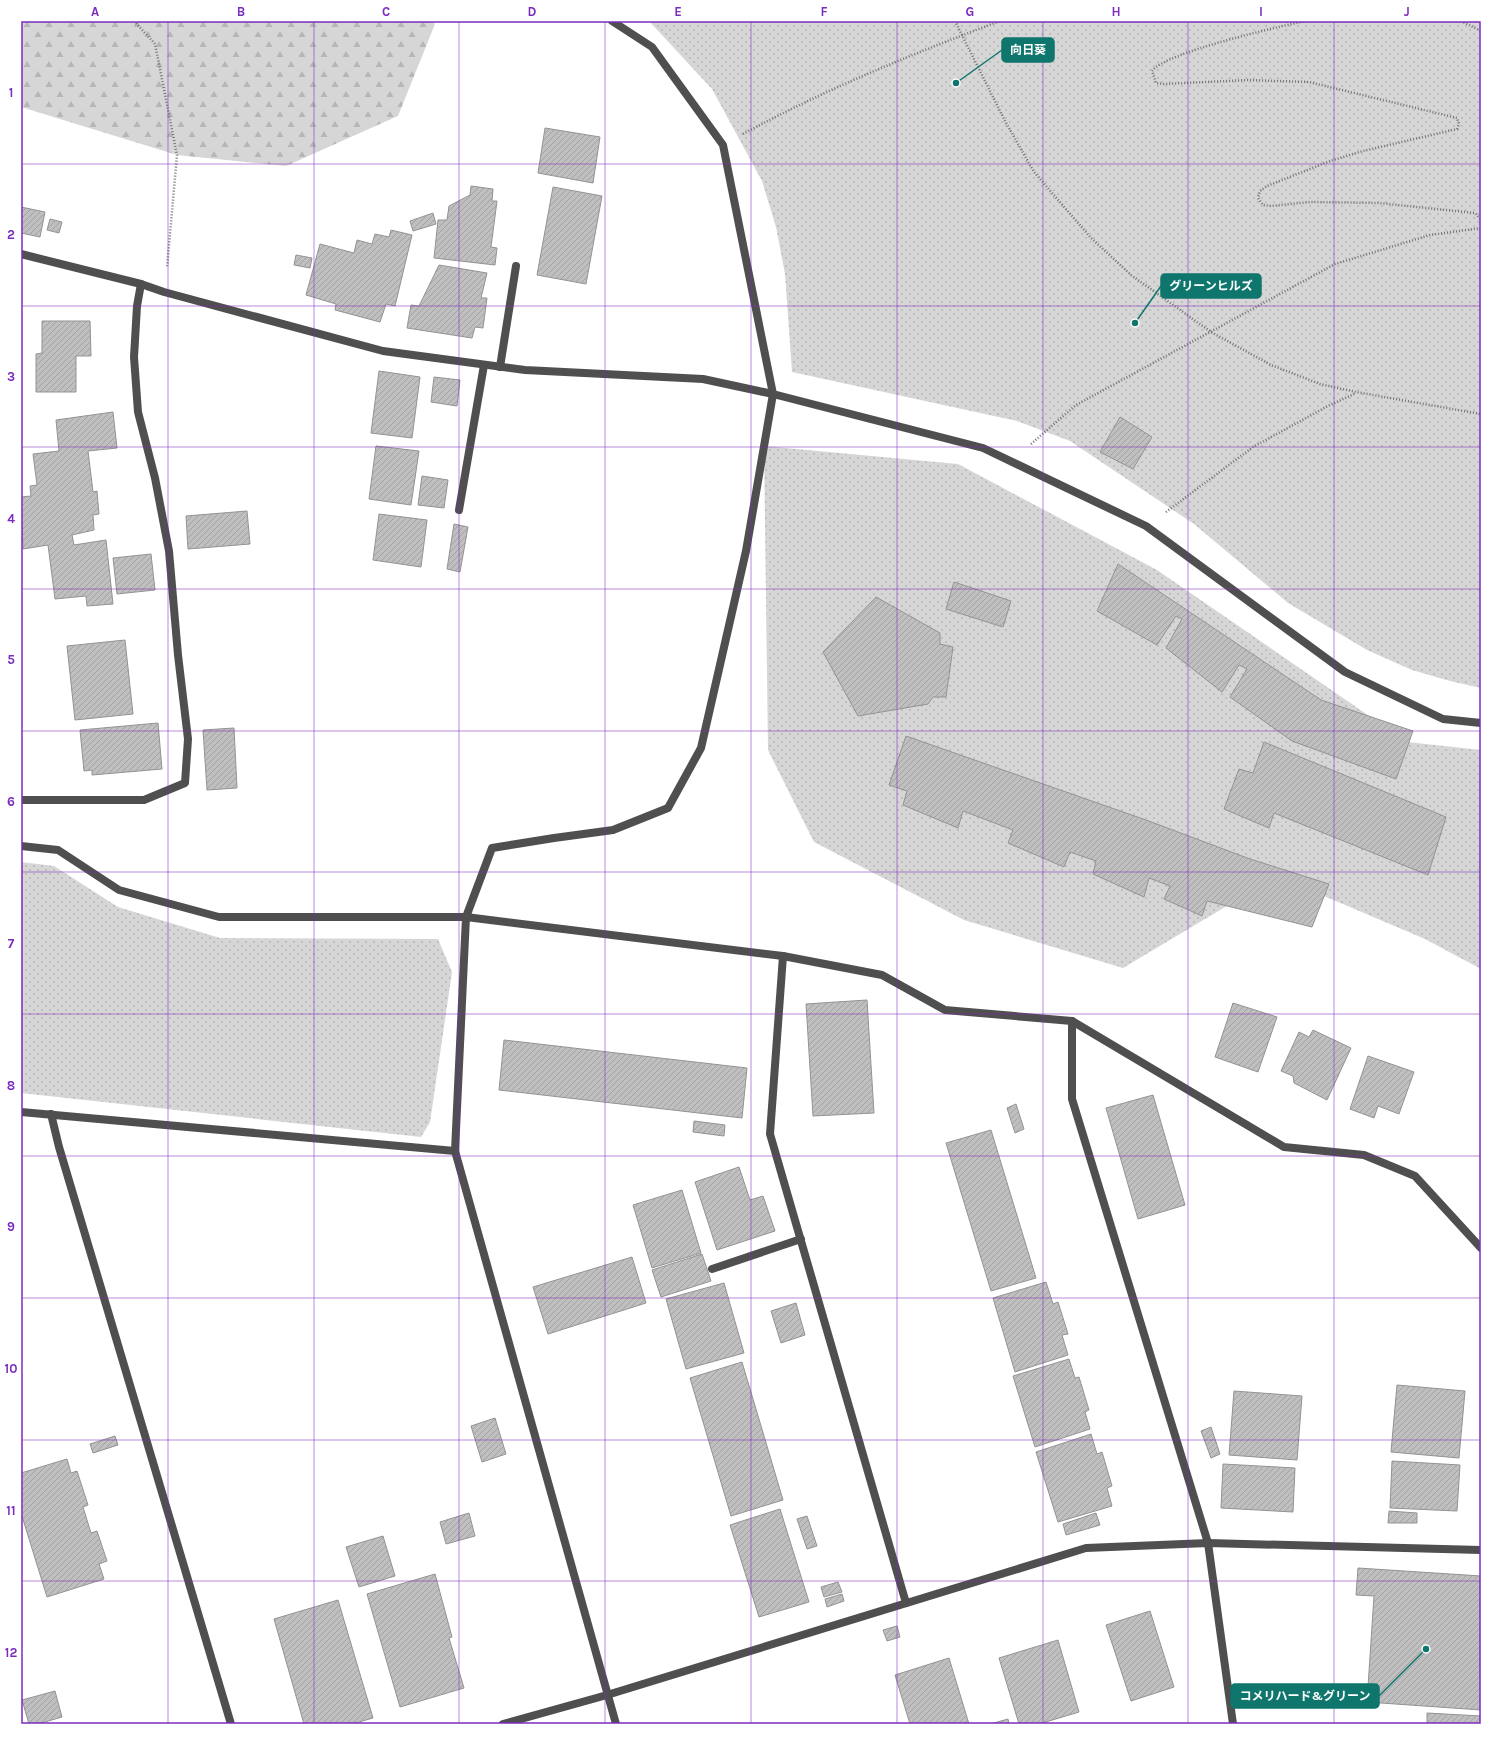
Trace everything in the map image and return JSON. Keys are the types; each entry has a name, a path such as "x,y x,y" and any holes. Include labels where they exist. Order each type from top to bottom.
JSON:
{"street":[{"path":"612,21 652,47 723,145 773,394 746,551 701,748 668,808 613,830 492,848 466,917 455,1151 616,1724"},
{"path":"21,254 141,284 164,292 383,351 525,370 703,379 773,394 983,448 1146,526 1345,672 1444,719 1481,723"},
{"path":"500,367 516,266"},
{"path":"21,800 144,800 185,783 188,739 178,655 169,551 155,478 138,412 134,357 137,306 141,284"},
{"path":"459,510 484,365"},
{"path":"21,846 58,850 119,890 219,917 466,917 783,956 882,975 945,1010 1072,1021 1284,1147 1364,1155 1415,1176 1481,1248"},
{"path":"783,956 770,1134 906,1602"},
{"path":"1072,1021 1072,1099 1208,1543 1233,1724"},
{"path":"21,1112 455,1151"},
{"path":"52,1114 61,1155 231,1724"},
{"path":"712,1270 801,1239"},
{"path":"503,1724 607,1695 1086,1548 1208,1543 1481,1550"}],"path":[{"path":"134,21 155,44 177,155 164,292"},
{"path":"955,21 1005,121 1034,172 1092,238 1131,275 1211,332 1271,365 1320,384 1356,392 1481,414"},
{"path":"723,145 792,107 856,78 1000,21"},
{"path":"1306,21 1242,36 1168,59 1155,66 1152,71 1153,78 1156,83 1164,84 1248,80 1309,82 1457,118 1459,124 1457,129 1387,144 1330,161 1267,186 1260,190 1258,198 1263,205 1271,206 1310,202 1386,204 1474,213 1481,220"},
{"path":"1461,21 1481,31"},
{"path":"1012,462 1076,404 1335,264 1430,235 1481,228"},
{"path":"1146,526 1253,447 1356,392"}],"green space":[{"path":"21,21 432,21 435,24 398,116 286,166 177,155 21,107"},
{"path":"649,21 1481,21 1481,688 1412,670 1367,650 1288,603 1194,524 1070,441 1017,421 792,372 785,274 776,227 762,181 712,89"},
{"path":"764,446 958,464 1157,570 1407,742 1481,750 1481,969 1425,939 1277,876 1123,968 964,920 814,842 768,750"},
{"path":"21,862 54,866 118,907 220,938 438,939 452,972 430,1122 421,1137 21,1093"}],"building":[{"path":"545,128 600,137 593,183 538,173"},
{"path":"471,186 493,189 492,201 497,201 491,247 497,248 495,265 434,258 438,220 447,220 449,206 470,195"},
{"path":"553,187 602,196 586,284 537,275"},
{"path":"21,207 45,212 40,237 21,233"},
{"path":"433,213 436,224 413,231 410,221"},
{"path":"50,219 62,222 59,233 47,230"},
{"path":"391,230 412,235 395,306 386,304 380,322 335,310 336,304 306,295 320,244 354,253 357,240 372,244 375,234 389,237"},
{"path":"296,255 312,258 310,268 294,265"},
{"path":"439,265 487,273 481,298 487,298 483,328 475,327 472,338 407,328 411,305 419,306"},
{"path":"42,321 90,321 91,356 76,356 76,392 36,392 36,354 42,353"},
{"path":"379,371 420,377 412,438 371,433"},
{"path":"434,377 460,380 457,406 431,402"},
{"path":"113,412 117,448 88,451 93,492 97,491 99,514 93,515 94,530 72,535 74,545 106,540 113,604 87,606 86,596 55,599 48,545 23,549 21,497 31,496 30,486 37,485 33,454 59,451 56,420"},
{"path":"1120,417 1152,437 1133,469 1100,452"},
{"path":"376,446 419,451 411,505 369,499"},
{"path":"422,476 448,480 444,508 418,505"},
{"path":"247,511 250,544 188,549 186,516"},
{"path":"379,514 427,520 421,567 373,560"},
{"path":"454,524 468,527 460,572 447,569"},
{"path":"151,554 155,590 117,594 113,558"},
{"path":"1118,564 1321,700 1413,731 1396,779 1292,741 1230,697 1247,669 1239,665 1222,692 1166,648 1182,619 1176,616 1157,645 1097,611"},
{"path":"954,582 1011,601 1003,627 946,609"},
{"path":"876,597 940,633 940,644 953,647 946,697 933,697 928,704 858,716 823,652"},
{"path":"125,640 133,714 75,720 67,646"},
{"path":"158,723 162,769 92,775 92,770 84,771 80,730"},
{"path":"234,728 237,788 207,790 203,730"},
{"path":"906,736 1146,820 1250,859 1329,884 1312,927 1207,901 1202,916 1164,899 1170,886 1149,878 1144,897 1093,874 1096,861 1070,852 1064,867 1008,843 1013,830 963,811 958,828 903,805 907,791 889,785"},
{"path":"1264,742 1446,817 1428,875 1274,813 1269,828 1224,809 1239,769 1253,773"},
{"path":"867,1000 874,1113 813,1116 806,1004"},
{"path":"1233,1003 1277,1017 1258,1072 1215,1057"},
{"path":"1313,1030 1351,1048 1327,1100 1294,1083 1293,1076 1281,1071 1299,1032 1309,1037"},
{"path":"504,1040 747,1068 742,1118 499,1090"},
{"path":"1368,1056 1414,1072 1399,1114 1378,1106 1374,1118 1350,1109"},
{"path":"1153,1095 1185,1205 1138,1219 1106,1108"},
{"path":"1016,1104 1024,1129 1015,1133 1007,1108"},
{"path":"694,1121 725,1125 724,1136 693,1132"},
{"path":"991,1130 1036,1278 991,1291 946,1143"},
{"path":"739,1167 750,1200 763,1196 775,1231 717,1250 695,1182"},
{"path":"682,1190 701,1253 652,1268 633,1205"},
{"path":"702,1254 711,1281 661,1297 652,1270"},
{"path":"632,1257 646,1303 548,1334 533,1287"},
{"path":"1046,1282 1053,1304 1058,1302 1068,1334 1062,1335 1068,1355 1015,1372 993,1298"},
{"path":"724,1283 744,1353 686,1369 666,1299"},
{"path":"796,1303 805,1335 781,1343 771,1311"},
{"path":"1069,1359 1075,1378 1079,1377 1089,1410 1085,1412 1090,1429 1035,1447 1013,1376"},
{"path":"742,1362 783,1500 731,1516 690,1378"},
{"path":"1397,1385 1465,1391 1459,1458 1391,1452"},
{"path":"1234,1391 1302,1396 1297,1460 1229,1455"},
{"path":"495,1418 506,1454 482,1462 471,1426"},
{"path":"1211,1427 1220,1454 1211,1458 1201,1431"},
{"path":"1091,1434 1097,1454 1102,1452 1112,1486 1107,1488 1112,1506 1058,1522 1036,1452"},
{"path":"115,1436 118,1445 93,1453 90,1444"},
{"path":"67,1459 71,1473 77,1471 88,1505 83,1507 91,1533 97,1531 107,1561 99,1564 104,1579 47,1597 21,1513 21,1473"},
{"path":"1392,1461 1460,1465 1457,1511 1390,1508"},
{"path":"1223,1464 1295,1468 1293,1512 1221,1508"},
{"path":"780,1509 809,1602 759,1617 730,1525"},
{"path":"1389,1511 1417,1513 1417,1523 1388,1523"},
{"path":"469,1513 475,1536 446,1544 440,1522"},
{"path":"1096,1513 1100,1525 1066,1535 1063,1524"},
{"path":"807,1516 817,1546 807,1549 797,1519"},
{"path":"383,1536 395,1576 359,1587 346,1547"},
{"path":"1358,1568 1481,1576 1481,1710 1367,1702 1374,1596 1356,1595"},
{"path":"435,1574 452,1637 449,1638 464,1688 400,1707 367,1594"},
{"path":"838,1582 842,1592 824,1597 821,1587"},
{"path":"842,1594 844,1601 827,1607 825,1599"},
{"path":"338,1600 373,1718 352,1724 304,1724 274,1619"},
{"path":"1150,1611 1174,1687 1131,1701 1106,1625"},
{"path":"897,1626 900,1637 887,1641 883,1630"},
{"path":"1058,1640 1079,1712 1039,1724 1019,1724 999,1658"},
{"path":"949,1658 969,1724 910,1724 895,1675"},
{"path":"55,1691 62,1717 38,1724 29,1724 22,1700"},
{"path":"1427,1713 1481,1716 1481,1724 1427,1724"},
{"path":"1008,1719 1009,1724 990,1724"}],"place":[{"name":"向日葵","path":"956,83"},
{"name":"グリーンヒルズ","path":"1135,323"},
{"name":"コメリハード&グリーン","path":"1426,1649"}]}
